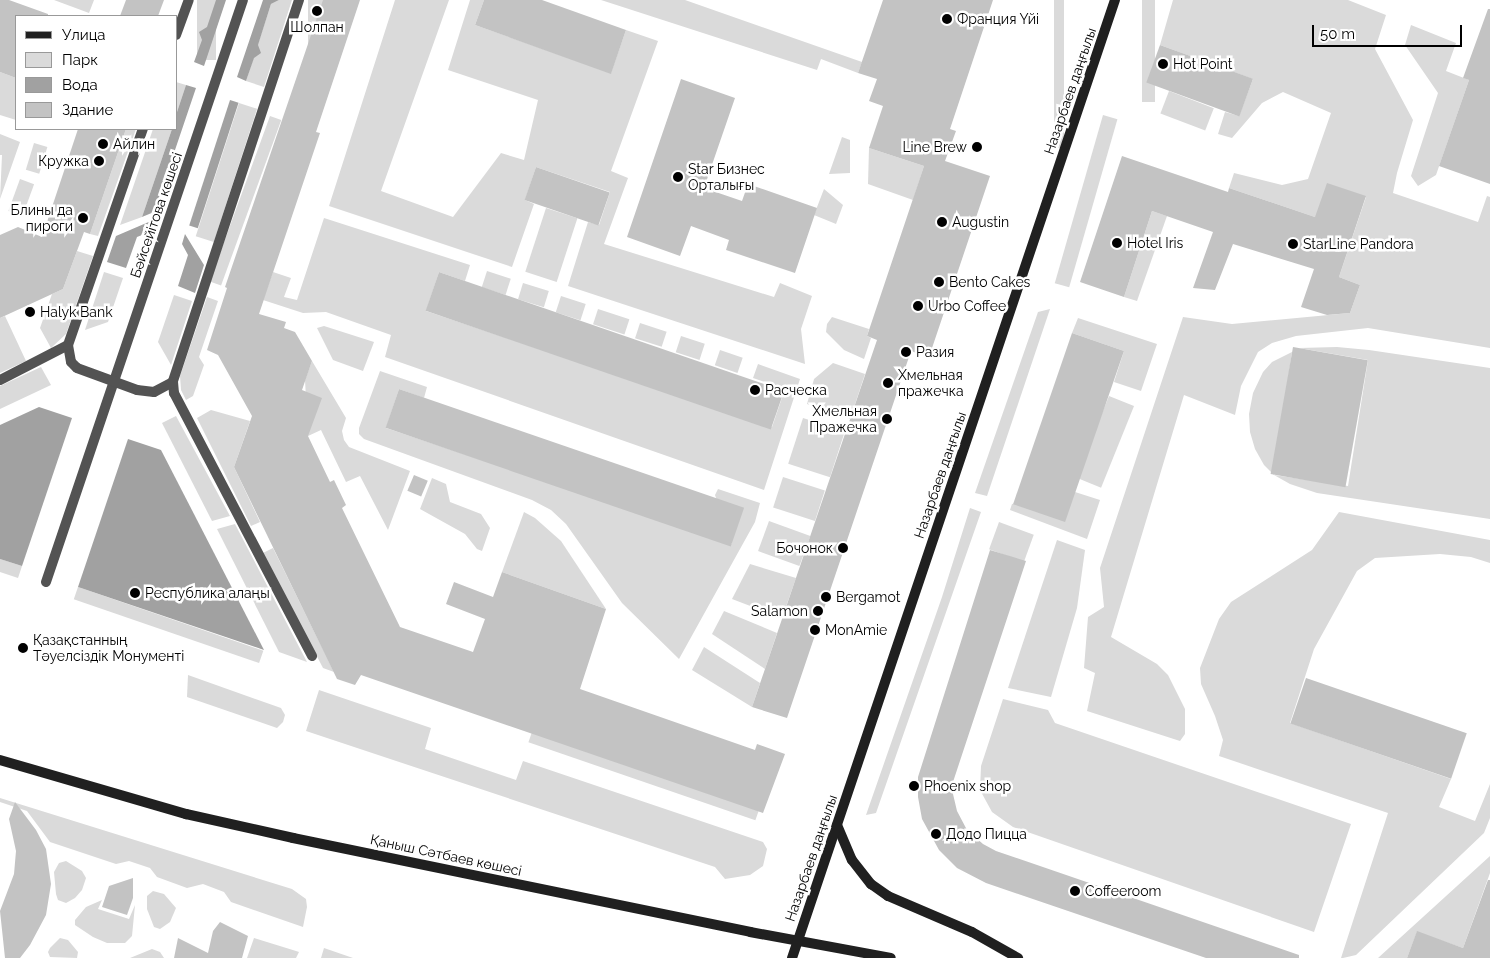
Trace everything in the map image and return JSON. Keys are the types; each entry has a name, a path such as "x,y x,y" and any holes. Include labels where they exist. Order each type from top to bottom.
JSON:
{"main road":[{"name":"Назарбаев даңғылы","path":"792,958 1115,0"},
{"name":"Қаныш Сәтбаев көшесі","path":"0,760 132,799 205,818 750,932 891,958"},
{"path":"837,825 852,860 871,884 888,896 972,932 1018,958"}],"street":[{"path":"178,29 189,0"},
{"name":"Бәйсейітова көшесі","path":"46,582 243,0"},
{"path":"299,0 172,382 174,393 312,656"},
{"path":"143,130 68,345 71,362 77,368 147,392 162,389 172,382"},
{"path":"0,380 68,345"}],"green space":[{"path":"54,0 94,0 89,13"},
{"path":"197,0 216,0 216,60 197,60"},
{"path":"279,0 292,0 264,87 246,81 271,4"},
{"path":"308,0 323,0 323,101 308,101"},
{"path":"395,0 449,0 381,191 453,217 501,153 524,160 538,100 448,70 470,0 484,0 475,25 611,73 626,30 658,41 611,171 628,178 604,244 774,297 780,283 812,296 801,329 805,364 568,286 588,222 599,225 610,192 536,167 525,200 534,204 512,267 329,206"},
{"path":"601,0 685,0 862,62 858,73 821,59 817,70"},
{"path":"1054,0 1064,0 1064,148 1054,148"},
{"path":"1142,0 1155,0 1155,102 1142,102"},
{"path":"1173,0 1348,0 1386,15 1375,49 1413,120 1393,193 1478,222 1487,196 1490,197 1490,348 1368,328 1296,336 1272,343 1258,352 1241,386 1235,415 1184,395 1111,637 1157,664 1168,675 1185,709 1185,734 1180,741 1087,711 1095,673 1084,668 1088,617 1104,607 1100,568 1183,317 1232,324 1350,313 1360,285 1339,277 1366,197 1315,217 1229,188 1234,173 1282,185 1308,179 1331,113 1283,92 1262,103 1232,138 1218,134 1225,112 1239,116 1253,79 1160,45"},
{"path":"1411,25 1456,43 1446,71 1469,80 1436,175 1418,186 1411,176 1438,93 1405,45"},
{"path":"0,72 15,78 15,120 0,115"},
{"path":"178,83 186,85 178,109"},
{"path":"1169,91 1214,108 1205,131 1160,113"},
{"path":"239,103 257,109 214,242 196,236"},
{"path":"1103,115 1117,119 1069,287 1055,283"},
{"path":"270,116 281,120 221,285 210,281"},
{"path":"126,130 136,130 98,236 90,234"},
{"path":"153,130 172,130 142,217 120,225"},
{"path":"0,134 20,142 0,199 2,155 0,155"},
{"path":"842,137 850,140 850,173 829,174"},
{"path":"34,143 47,147 39,174 26,170"},
{"path":"869,148 924,166 913,200 868,184"},
{"path":"20,179 34,184 22,216 8,211"},
{"path":"824,189 843,205 836,224 814,215"},
{"path":"546,208 577,218 557,282 525,272"},
{"path":"1152,211 1167,216 1137,301 1124,297"},
{"path":"324,218 470,265 465,281 439,272 426,311 772,427 785,389 753,378 758,364 800,379 764,490 385,357 391,335 326,312 303,313 263,300 273,272 291,278 284,297 297,300"},
{"path":"77,251 93,256 66,334 51,348 40,328 52,294 63,289"},
{"path":"487,271 511,279 506,295 482,287"},
{"path":"104,272 123,278 108,322 85,330"},
{"path":"523,283 549,291 544,307 518,299"},
{"path":"174,295 192,301 171,365 158,342"},
{"path":"561,296 586,304 580,320 556,312"},
{"path":"207,297 218,301 199,357 204,365 193,396 186,400 181,390 180,376"},
{"path":"598,309 629,319 624,334 593,324"},
{"path":"1050,309 987,496 975,493 1038,312"},
{"path":"5,316 26,361 0,373 0,318"},
{"path":"832,317 869,329 867,336 871,338 864,359 844,350 826,332 827,324"},
{"path":"1078,318 1157,344 1141,391 1114,382 1124,351 1072,333"},
{"path":"640,323 667,332 662,347 635,338"},
{"path":"324,326 374,342 363,371 333,360 317,328"},
{"path":"681,336 705,344 700,360 676,352"},
{"path":"1337,347 1369,350 1490,368 1490,519 1317,493 1290,484 1274,475 1348,486 1368,360 1299,348"},
{"path":"720,350 743,358 737,373 715,365"},
{"path":"1292,352 1274,475 1264,465 1255,449 1250,432 1249,414 1253,393 1263,372 1272,362"},
{"path":"312,361 346,418 342,431 344,440 349,447 410,471 388,530 360,476 346,482 321,430 308,436 305,380"},
{"path":"833,363 865,374 850,419 807,404 814,379"},
{"path":"41,367 51,385 0,409 0,386"},
{"path":"380,371 427,387 424,398 399,389 386,428 732,544 715,495 718,489 760,503 755,522 679,659 622,603 566,524 551,510 532,500 364,439 359,434 359,428"},
{"path":"1109,396 1134,406 1101,488 1076,478"},
{"path":"211,410 250,421 234,467 260,522 251,526 197,418"},
{"path":"176,416 230,516 212,521 162,423"},
{"path":"803,418 845,432 830,477 788,464"},
{"path":"783,477 825,491 815,521 773,507"},
{"path":"432,478 446,484 450,502 481,514 490,528 482,551 477,549 465,534 420,509"},
{"path":"1075,492 1100,500 1087,539 1010,510 1012,504"},
{"path":"970,508 981,512 876,813 866,815 942,597"},
{"path":"524,512 535,518 561,541 606,609 502,572"},
{"path":"1339,512 1490,540 1490,563 1471,557 1440,554 1375,558 1357,571 1314,649 1290,723 1451,779 1439,807 1475,821 1490,784 1490,818 1484,833 1356,955 1343,958 1341,958 1388,813 1219,756 1223,740 1201,684 1200,668 1219,619 1231,602 1312,550"},
{"path":"769,521 810,536 799,566 758,551"},
{"path":"999,522 1034,535 1024,562 989,549"},
{"path":"235,524 307,662 279,652 217,529"},
{"path":"1057,540 1085,550 1077,608 1051,697 1008,688"},
{"path":"273,548 334,672 323,668 263,553"},
{"path":"0,559 22,566 18,578 0,572"},
{"path":"750,564 796,578 782,618 732,599"},
{"path":"78,587 263,651 259,663 74,599"},
{"path":"724,611 777,633 765,669 712,634"},
{"path":"704,647 760,683 752,707 692,670"},
{"path":"188,675 281,708 285,715 283,722 277,728 187,697"},
{"path":"319,690 431,728 425,749 516,780 523,761 763,842 767,849 763,866 750,875 725,879 715,867 306,731"},
{"path":"1003,699 1048,710 1055,723 1351,824 1314,932 1013,827 992,812 980,790 981,766"},
{"path":"533,729 760,807 755,820 528,742"},
{"path":"0,798 292,889 306,899 307,907 303,927 231,902 224,892 203,884 187,888 157,877 150,868 129,861 116,864 50,842 27,811 0,802"},
{"path":"1490,856 1490,873 1463,948 1417,932 1407,958 1378,958"},
{"path":"66,861 82,871 86,878 82,890 75,898 66,903 58,900 54,872 59,863"},
{"path":"153,891 164,894 176,908 170,922 160,929 154,927 147,909 147,896"},
{"path":"102,900 98,909 129,919 135,905 132,936 125,943 107,943 93,937 75,925 75,920 86,907"},
{"path":"60,938 68,940 78,952 77,958 50,957 48,952 50,948"},
{"path":"254,938 299,952 296,958 247,958"},
{"path":"324,948 353,958 321,958"},
{"path":"152,949 160,952 164,958 130,958"}],"water":[{"path":"216,0 226,0 204,66 194,62 202,40 199,32 207,27"},
{"path":"263,0 279,0 271,4 258,45 261,53 254,58 246,81 237,77"},
{"path":"186,85 196,88 154,212 142,217 172,130 178,130 178,109"},
{"path":"230,100 239,103 198,228 189,226"},
{"path":"151,221 147,233 137,237 126,268 107,262 116,236"},
{"path":"185,234 204,265 195,293 178,286 188,255 182,244"},
{"path":"39,407 72,418 22,566 0,559 0,425"},
{"path":"128,439 161,450 264,650 78,587"}],"building":[{"path":"0,0 9,0 48,14 15,15 15,78 0,72"},
{"path":"126,0 164,0 158,15 120,15"},
{"path":"323,0 360,0 316,132 320,133 259,314 286,322 284,328 295,332 312,361 302,390 322,398 308,436 330,482 334,480 346,505 342,508 400,627 473,652 485,619 446,604 454,582 493,597 502,572 606,609 580,689 755,750 757,744 785,754 763,813 361,675 355,685 337,679 234,467 252,416 218,355 207,350 227,288 225,287"},
{"path":"484,0 542,0 626,30 611,74 475,25"},
{"path":"883,0 993,0 950,129 956,131 945,161 990,176 929,357 911,351 787,718 752,707 877,340 867,336 924,166 869,148 883,106 869,101 877,79 858,73"},
{"path":"1488,9 1490,9 1490,184 1439,166 1469,80 1463,78"},
{"path":"1160,45 1253,79 1239,116 1146,83"},
{"name":"Star Бизнес Орталығы","path":"681,79 735,98 704,188 742,201 748,184 817,208 795,273 726,250 729,240 691,226 680,256 627,237"},
{"path":"78,130 126,130 90,234 84,232 63,289 0,318 0,235 18,227 42,237"},
{"path":"1122,156 1228,192 1229,188 1315,217 1327,183 1366,196 1339,277 1360,285 1350,313 1327,315 1301,307 1314,269 1233,244 1215,290 1193,288 1213,232 1152,211 1124,297 1080,282"},
{"path":"536,167 610,192 598,225 525,200"},
{"path":"439,272 784,391 771,430 426,311"},
{"path":"1072,333 1124,351 1065,522 1013,504"},
{"path":"1293,347 1368,360 1345,487 1271,474"},
{"path":"399,389 744,508 731,547 386,428"},
{"path":"414,475 428,481 421,497 407,491"},
{"path":"990,550 1026,561 953,782 953,794 957,811 967,830 983,844 996,851 1299,955 1299,958 1206,958 986,883 957,868 939,850 922,819 918,797 918,777"},
{"path":"1306,678 1467,733 1451,779 1290,723"},
{"path":"15,802 36,830 46,849 51,884 46,915 30,945 20,958 5,958 0,911 14,874 16,851 9,819"},
{"path":"133,878 133,898 127,915 102,907 109,886"},
{"path":"1488,880 1490,880 1490,958 1407,958 1417,931 1463,948"},
{"path":"220,922 248,936 242,958 174,958 178,938 208,953 213,931"}],"place":[{"name":"Шолпан","path":"317,11"},
{"name":"Франция Үйі","path":"947,19"},
{"name":"Hot Point","path":"1163,64"},
{"name":"Айлин","path":"103,144"},
{"name":"Line Brew","path":"977,147"},
{"name":"Кружка","path":"99,161"},
{"name":"Star Бизнес Орталығы","path":"678,177"},
{"name":"Блины да пироги","path":"83,218"},
{"name":"Augustin","path":"942,222"},
{"name":"Hotel Iris","path":"1117,243"},
{"name":"StarLine Pandora","path":"1293,244"},
{"name":"Bento Cakes","path":"939,282"},
{"name":"Urbo Coffee","path":"918,306"},
{"name":"Halyk Bank","path":"30,312"},
{"name":"Разия","path":"906,352"},
{"name":"Хмельная пражечка","path":"888,383"},
{"name":"Расческа","path":"755,390"},
{"name":"Хмельная Пражечка","path":"887,419"},
{"name":"Бочонок","path":"843,548"},
{"name":"Республика алаңы","path":"135,593"},
{"name":"Bergamot","path":"826,597"},
{"name":"Salamon","path":"818,611"},
{"name":"MonAmie","path":"815,630"},
{"name":"Қазақстанның Тәуелсіздік Монументі","path":"23,648"},
{"name":"Phoenix shop","path":"914,786"},
{"name":"Додо Пицца","path":"936,834"},
{"name":"Coffeeroom","path":"1075,891"}]}
